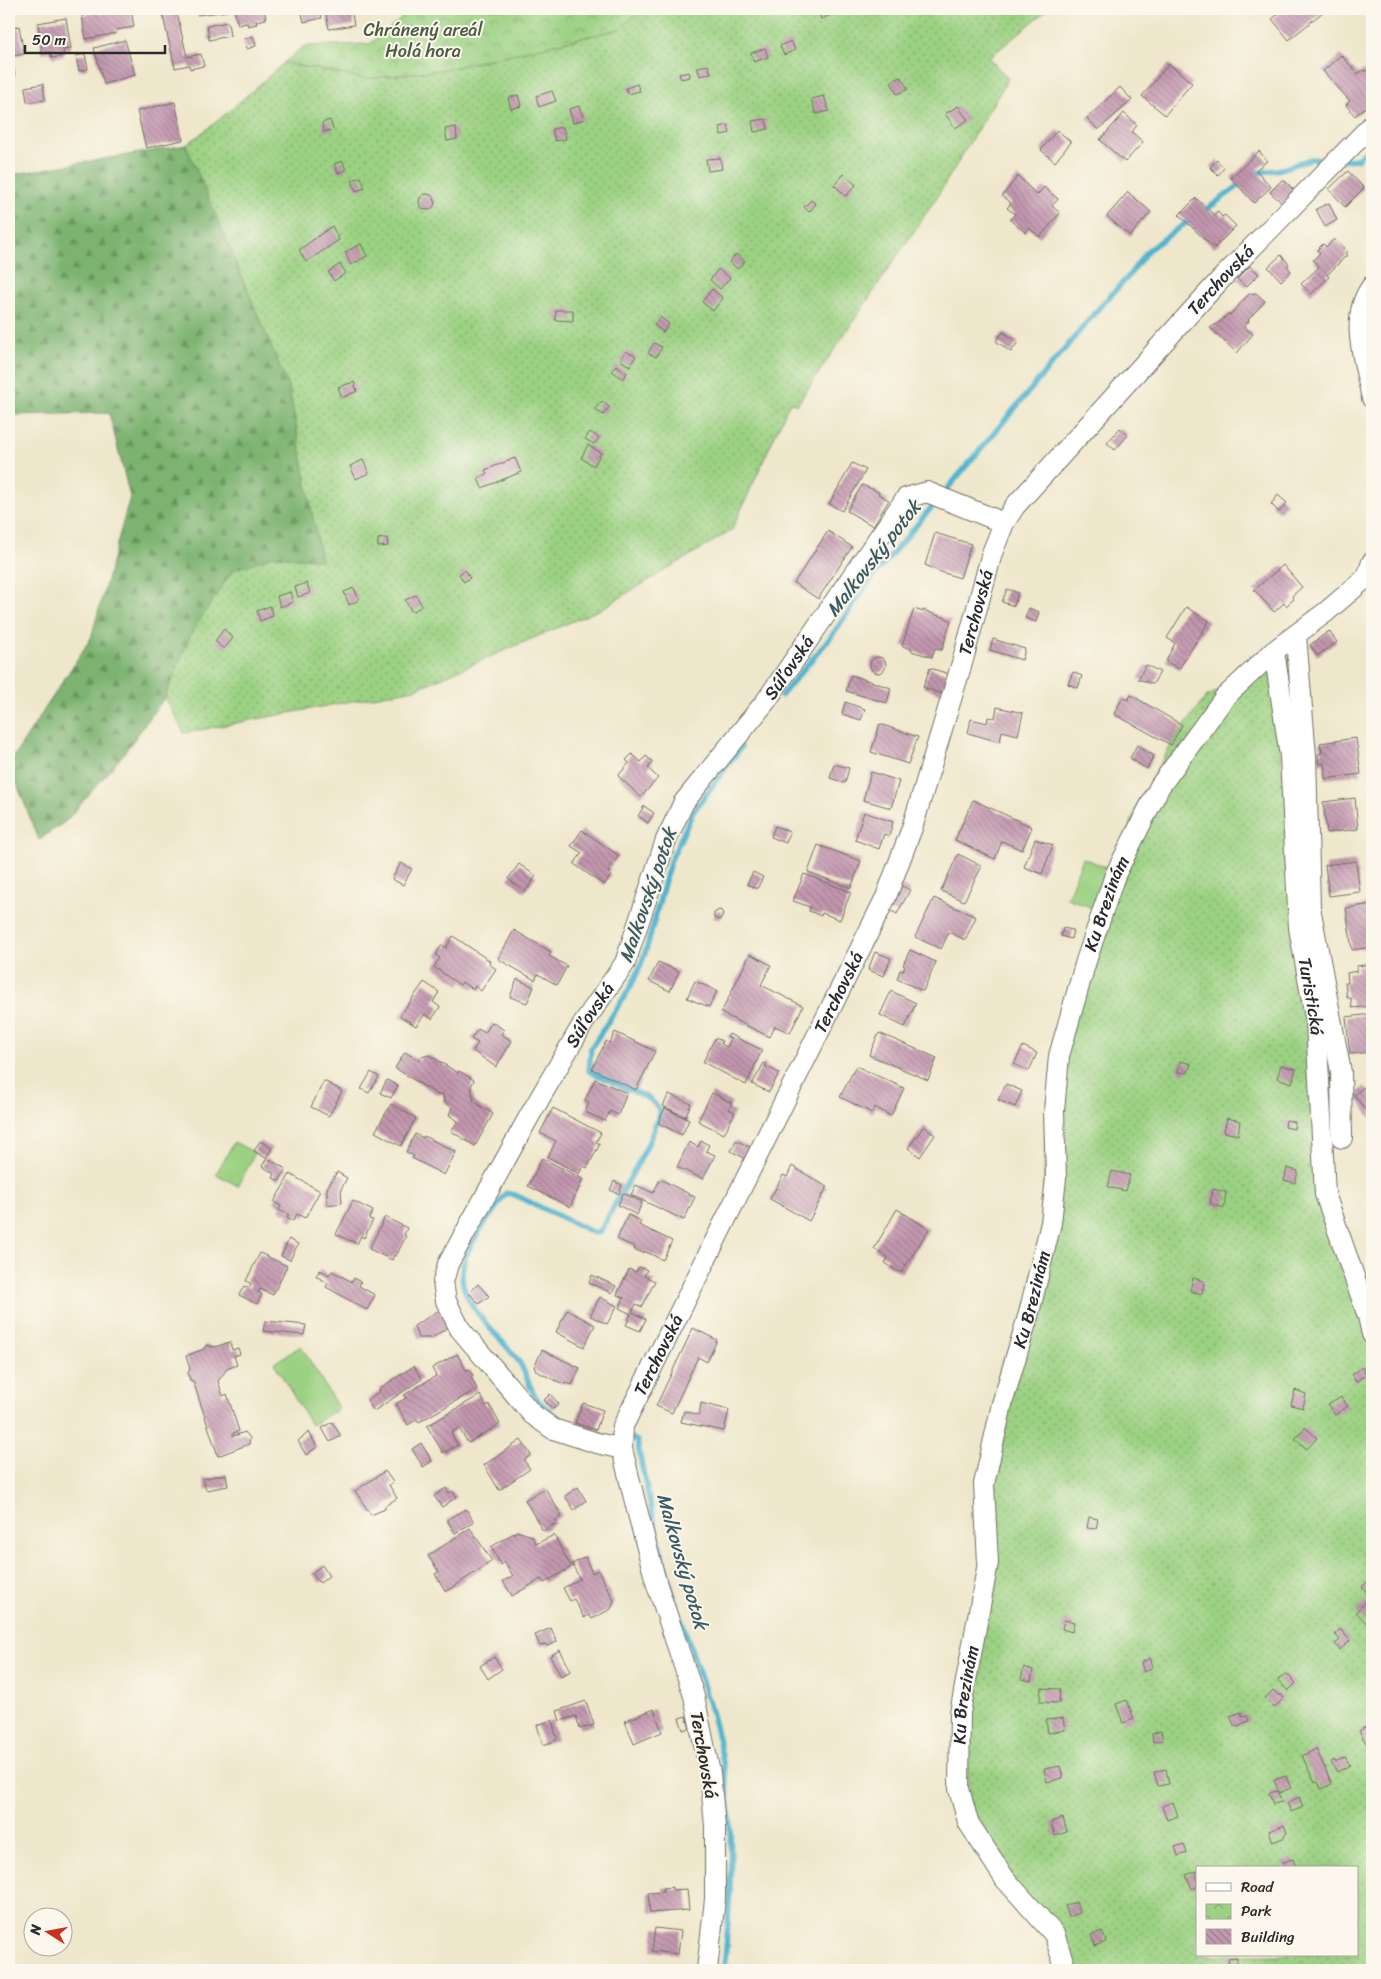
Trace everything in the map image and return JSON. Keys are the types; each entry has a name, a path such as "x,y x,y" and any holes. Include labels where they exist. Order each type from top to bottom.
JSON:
{"street":[{"name":"Terchovská","path":"707,1970 715,1899 714,1826 710,1773 694,1696 656,1582 623,1439 886,897 912,828 962,664 992,554 1004,524 1021,499 1220,280 1372,125"},
{"path":"1372,286 1366,293 1360,313 1360,334 1372,398"},
{"name":"Súľovská","path":"623,1439 597,1444 553,1428 532,1414 460,1329 446,1301 443,1282 448,1264 530,1115 584,1022 626,963 660,858 684,802 766,701 906,498 927,492 1004,524"},
{"name":"Ku Brezinám","path":"1063,1970 1064,1964 1054,1934 1005,1880 968,1822 959,1789 960,1713 988,1563 984,1484 1002,1404 1029,1313 1051,1223 1056,1178 1054,1111 1059,1056 1086,960 1115,875 1160,786 1225,697 1274,651 1326,612 1367,577 1372,562"},
{"name":"Turistická","path":"1296,635 1306,756 1310,907 1341,1072 1342,1138"},
{"name":"Turistická","path":"1274,651 1290,756 1299,928 1316,1023 1325,1194 1368,1316 1372,1334"}],"green space":[{"name":"Chránený areál Holá hora","path":"412,9 642,9 620,29 448,69 366,79 284,63 304,46 370,44"},
{"path":"642,9 1048,9 989,58 1008,79 937,197 797,405 790,402 732,530 601,609 415,689 184,733 165,697 192,632 233,570 274,556 321,560 289,388 186,145 220,119 284,63 366,79 448,69 620,29"},
{"path":"186,145 289,388 321,560 274,556 192,632 165,697 121,757 66,821 39,840 9,764 91,638 130,497 109,413 9,415 9,175"},
{"path":"1270,664 1332,1195 1372,1314 1372,1970 1064,1970 1066,1968 966,1816 970,1793 961,1711 984,1570 988,1456 1040,1309 1046,1110 1112,878 1138,802 1174,740 1206,697"},
{"path":"1083,858 1111,869 1095,909 1067,898"},
{"path":"234,1142 255,1153 238,1186 216,1174"},
{"path":"301,1346 339,1409 311,1425 274,1363"}],"building":[{"path":"112,9 113,12 131,9 134,27 116,30 117,33 86,39 82,15 103,13 102,11"},
{"path":"176,9 187,57 201,54 204,66 190,69 189,65 175,68 162,12"},
{"path":"196,9 229,9 229,11 197,15"},
{"path":"234,9 264,9 266,19 256,21 257,24 248,26 247,23 238,25"},
{"path":"301,9 320,9 322,18 304,22"},
{"path":"325,9 351,9 354,25 329,29"},
{"path":"817,9 833,9 835,13 821,19"},
{"path":"1284,9 1321,9 1323,12 1289,40 1272,19"},
{"path":"66,18 71,49 63,50 64,56 52,58 50,52 42,53 38,23"},
{"path":"228,22 230,36 209,40 207,26"},
{"path":"19,26 24,54 12,56 15,77 9,78 9,28"},
{"path":"253,36 256,46 247,49 244,39"},
{"path":"125,40 135,75 104,84 94,48"},
{"path":"791,41 795,50 784,55 780,46"},
{"path":"765,48 768,57 754,62 751,53"},
{"path":"85,54 88,69 79,71 76,56"},
{"path":"1341,55 1358,74 1363,70 1365,72 1372,66 1372,101 1355,116 1346,105 1350,101 1323,71"},
{"path":"1169,64 1192,83 1165,115 1142,96"},
{"path":"708,65 711,73 700,76 697,67"},
{"path":"689,72 690,77 681,79 679,74"},
{"path":"901,77 908,89 897,94 891,82"},
{"path":"43,84 45,100 27,102 25,87"},
{"path":"637,84 640,91 628,94 626,88"},
{"path":"1120,87 1132,100 1098,130 1087,118"},
{"path":"552,91 556,101 539,107 536,96"},
{"path":"518,95 521,106 511,109 508,98"},
{"path":"824,96 829,111 816,114 811,99"},
{"path":"175,102 183,140 146,148 137,111"},
{"path":"579,106 584,119 573,123 569,109"},
{"path":"958,106 968,120 955,128 945,114"},
{"path":"1124,113 1137,125 1132,132 1143,142 1125,162 1100,140"},
{"path":"766,119 768,129 754,132 752,121"},
{"path":"330,120 333,129 324,132 322,123"},
{"path":"728,125 730,133 721,135 720,127"},
{"path":"456,127 457,139 447,141 445,129"},
{"path":"563,127 566,139 555,141 552,129"},
{"path":"1057,130 1071,142 1055,162 1041,150"},
{"path":"1259,151 1267,161 1256,170 1271,187 1254,203 1231,178"},
{"path":"720,158 722,169 708,171 706,159"},
{"path":"1217,160 1224,168 1218,175 1210,167"},
{"path":"343,161 346,170 338,173 334,164"},
{"path":"1348,171 1364,188 1345,207 1329,189"},
{"path":"844,174 856,185 846,196 834,185"},
{"path":"1018,176 1037,195 1044,187 1058,199 1052,206 1060,213 1040,237 1029,228 1026,233 1010,220 1015,214 1007,208 1011,203 1002,196"},
{"path":"361,177 365,188 356,191 352,180"},
{"path":"1283,179 1296,192 1284,205 1270,192"},
{"path":"1128,192 1151,212 1130,236 1107,216"},
{"path":"424,194 430,194 435,199 433,208 424,210 419,205 419,199"},
{"path":"1196,198 1214,215 1217,211 1222,217 1225,215 1236,226 1214,248 1179,215"},
{"path":"811,200 816,204 809,212 804,207"},
{"path":"1329,203 1337,220 1325,227 1316,209"},
{"path":"332,226 339,240 306,262 299,250"},
{"path":"1334,239 1347,251 1345,253 1347,255 1327,275 1329,277 1311,294 1301,284 1319,267 1313,260 1320,253 1317,250 1323,244 1326,247"},
{"path":"361,244 367,256 351,265 345,252"},
{"path":"736,254 745,261 738,269 729,262"},
{"path":"1281,255 1289,264 1287,266 1291,271 1281,281 1268,267"},
{"path":"340,264 346,273 334,281 328,272"},
{"path":"1250,266 1259,274 1246,287 1237,279"},
{"path":"718,269 730,278 720,289 710,280"},
{"path":"712,289 723,298 713,311 702,302"},
{"path":"1256,293 1265,301 1244,327 1253,334 1237,353 1210,328 1229,313 1230,315 1249,294"},
{"path":"556,310 573,310 573,321 555,320"},
{"path":"660,317 669,324 663,332 654,325"},
{"path":"1003,332 1018,342 1011,352 996,341"},
{"path":"654,343 662,347 656,357 648,353"},
{"path":"626,351 636,356 630,366 620,360"},
{"path":"616,365 627,373 623,379 612,371"},
{"path":"354,382 357,391 342,398 338,387"},
{"path":"602,401 609,407 603,415 595,409"},
{"path":"1120,428 1128,435 1115,450 1107,443"},
{"path":"590,432 599,438 594,444 585,439"},
{"path":"588,445 601,453 594,466 581,458"},
{"path":"515,458 521,472 482,488 478,478 487,474 485,470"},
{"path":"363,460 369,473 356,479 350,466"},
{"path":"852,463 866,470 842,511 829,504"},
{"path":"862,485 879,492 878,494 889,500 873,526 847,511"},
{"path":"1278,495 1287,503 1279,512 1271,504"},
{"path":"828,531 852,547 818,599 794,583"},
{"path":"935,533 971,544 960,578 925,565"},
{"path":"387,538 388,546 378,547 378,539"},
{"path":"1283,565 1302,587 1292,596 1294,599 1286,606 1284,603 1274,612 1254,590"},
{"path":"465,570 470,578 464,582 459,574"},
{"path":"307,583 310,593 298,597 295,587"},
{"path":"354,588 359,600 349,605 344,592"},
{"path":"1007,589 1018,593 1014,606 1002,602"},
{"path":"290,592 293,602 280,607 277,596"},
{"path":"416,595 422,606 412,612 405,600"},
{"path":"270,606 273,616 260,621 257,611"},
{"path":"1186,607 1209,621 1179,669 1166,661 1175,643 1167,638"},
{"path":"1029,608 1039,612 1036,622 1025,618"},
{"path":"914,609 923,612 923,610 951,620 942,650 935,648 932,657 911,651 912,649 902,646"},
{"path":"224,629 233,638 224,649 215,641"},
{"path":"1329,631 1337,642 1317,656 1310,645"},
{"path":"993,639 1025,649 1022,660 990,650"},
{"path":"878,657 886,665 878,673 870,665"},
{"path":"1146,665 1160,672 1153,684 1138,679"},
{"path":"930,668 949,674 942,694 923,687"},
{"path":"1073,672 1082,676 1078,688 1068,684"},
{"path":"851,675 891,688 887,703 846,691"},
{"path":"1131,695 1182,725 1171,745 1114,714 1123,697 1128,700"},
{"path":"845,702 865,709 861,720 842,714"},
{"path":"997,707 1023,713 1018,735 1002,731 1000,742 968,733 971,719 987,723 988,717 995,718"},
{"path":"880,724 918,737 908,764 871,752"},
{"path":"1356,738 1361,774 1325,779 1324,763 1319,764 1318,754 1322,753 1320,743"},
{"path":"1137,745 1154,756 1147,769 1130,758"},
{"path":"632,754 641,762 646,756 653,762 648,768 658,778 641,797 618,776 629,763 626,760"},
{"path":"834,764 849,768 845,783 830,778"},
{"path":"871,772 899,781 891,808 863,800"},
{"path":"1355,798 1358,829 1327,833 1323,802"},
{"path":"973,800 1032,827 1022,850 1002,841 995,859 955,840"},
{"path":"644,806 654,813 648,823 638,816"},
{"path":"864,812 893,822 889,836 884,834 879,849 855,840"},
{"path":"775,826 790,832 786,843 771,837"},
{"path":"582,830 619,856 609,868 611,869 608,872 611,875 604,885 574,864 582,853 571,846"},
{"path":"1035,839 1053,845 1042,874 1024,867"},
{"path":"818,845 861,861 851,888 808,872"},
{"path":"958,854 982,866 964,901 941,891"},
{"path":"1356,861 1360,892 1329,896 1325,865"},
{"path":"401,863 412,869 403,885 392,879"},
{"path":"519,864 536,876 525,892 508,879"},
{"path":"753,872 763,877 757,889 747,884"},
{"path":"804,874 851,892 840,920 822,913 821,916 809,911 810,907 793,901"},
{"path":"900,885 910,890 897,914 888,909"},
{"path":"934,898 976,917 965,940 949,932 941,949 915,937"},
{"path":"1372,904 1372,947 1352,950 1346,908"},
{"path":"719,910 722,911 723,916 719,920 714,918 714,913"},
{"path":"1063,928 1073,930 1071,939 1061,936"},
{"path":"514,930 551,952 549,956 567,966 557,985 538,974 535,980 498,959"},
{"path":"453,936 490,961 489,964 496,969 481,991 475,986 473,989 462,982 460,985 434,967 440,958 436,955 442,945 446,948"},
{"path":"910,950 936,962 923,991 897,979 900,970 903,971 905,966 903,965"},
{"path":"875,952 891,958 884,976 868,970"},
{"path":"750,954 771,965 761,985 803,1006 790,1033 775,1026 770,1037 721,1013"},
{"path":"658,962 679,971 670,991 649,981"},
{"path":"1372,964 1372,1006 1352,1008 1351,998 1347,998 1345,983 1348,983 1347,973 1357,971 1357,966"},
{"path":"517,979 534,987 527,1003 510,997"},
{"path":"695,981 717,991 709,1007 687,998"},
{"path":"424,982 439,992 433,1002 440,1007 432,1019 425,1014 416,1026 400,1016"},
{"path":"891,991 916,1003 905,1027 880,1015"},
{"path":"1372,1014 1372,1052 1350,1054 1346,1017"},
{"path":"492,1022 504,1030 501,1034 512,1041 496,1067 473,1051 478,1043 471,1039 478,1029 485,1033"},
{"path":"615,1032 655,1051 636,1090 592,1069 606,1041 610,1043"},
{"path":"879,1033 937,1058 928,1080 869,1055"},
{"path":"729,1034 762,1050 746,1085 703,1062 715,1038 722,1041 721,1044 727,1047 731,1039 727,1037"},
{"path":"1023,1046 1037,1053 1029,1071 1014,1064"},
{"path":"405,1052 419,1061 421,1057 429,1055 458,1073 459,1071 474,1080 471,1086 474,1102 493,1114 475,1146 451,1131 458,1121 449,1115 452,1107 444,1102 443,1094 438,1095 395,1068"},
{"path":"1180,1061 1191,1064 1188,1073 1178,1072"},
{"path":"764,1063 767,1064 765,1066 779,1073 769,1092 752,1084"},
{"path":"1281,1065 1296,1069 1292,1083 1277,1078"},
{"path":"856,1066 904,1088 891,1116 875,1107 872,1113 840,1097"},
{"path":"371,1072 379,1077 369,1093 361,1089"},
{"path":"595,1079 627,1093 618,1115 610,1111 605,1121 585,1112 589,1102 585,1100"},
{"path":"387,1080 398,1086 391,1098 380,1093"},
{"path":"324,1081 342,1091 329,1116 311,1107"},
{"path":"1006,1084 1022,1091 1015,1107 998,1100"},
{"path":"1364,1087 1372,1094 1372,1119 1354,1095"},
{"path":"712,1093 732,1103 729,1109 735,1112 724,1134 698,1121"},
{"path":"669,1094 691,1104 685,1117 663,1106"},
{"path":"391,1104 416,1118 401,1146 375,1132"},
{"path":"553,1108 601,1133 596,1142 600,1144 587,1168 583,1166 579,1174 548,1157 556,1141 540,1133"},
{"path":"665,1108 689,1120 682,1135 658,1123"},
{"path":"1227,1118 1240,1121 1238,1135 1224,1132"},
{"path":"1286,1120 1295,1122 1294,1129 1285,1127"},
{"path":"924,1126 935,1135 920,1157 908,1148"},
{"path":"415,1134 423,1138 424,1136 456,1152 444,1175 412,1158 414,1156 406,1152"},
{"path":"736,1140 751,1148 746,1159 731,1151"},
{"path":"260,1141 272,1148 266,1158 254,1151"},
{"path":"701,1141 709,1145 706,1151 715,1155 703,1179 677,1167 689,1142 698,1147"},
{"path":"267,1158 286,1169 279,1181 273,1178 275,1174 262,1166"},
{"path":"542,1158 583,1179 570,1207 528,1186"},
{"path":"792,1166 827,1187 809,1221 770,1199 783,1175 787,1177"},
{"path":"1287,1168 1298,1171 1295,1183 1284,1180"},
{"path":"1112,1171 1130,1175 1126,1191 1108,1187"},
{"path":"337,1172 347,1178 341,1189 342,1203 327,1205 327,1188"},
{"path":"290,1174 320,1191 305,1218 297,1214 293,1221 287,1218 289,1215 279,1210 281,1206 274,1202"},
{"path":"660,1179 695,1197 684,1220 631,1195 636,1185 653,1193"},
{"path":"614,1181 622,1185 619,1194 610,1190"},
{"path":"1213,1189 1226,1192 1224,1208 1210,1204"},
{"path":"623,1193 642,1202 637,1215 618,1205"},
{"path":"353,1201 373,1211 369,1219 373,1220 364,1238 361,1236 357,1244 336,1234"},
{"path":"897,1209 929,1229 901,1273 885,1263 888,1258 874,1249"},
{"path":"628,1215 641,1221 639,1225 672,1241 663,1260 644,1251 643,1253 634,1249 635,1247 617,1239"},
{"path":"385,1217 407,1228 404,1235 406,1236 392,1260 369,1249"},
{"path":"289,1239 298,1244 290,1260 281,1256"},
{"path":"260,1253 287,1266 273,1295 260,1289 258,1292 262,1294 257,1304 239,1295 244,1286 249,1288 251,1284 246,1281"},
{"path":"639,1267 647,1270 644,1276 655,1281 642,1307 636,1304 632,1312 646,1319 640,1331 626,1325 631,1314 619,1308 624,1298 617,1295 629,1269 636,1272"},
{"path":"320,1270 329,1275 332,1271 352,1282 354,1278 361,1282 359,1286 375,1295 367,1310 326,1287 328,1283 316,1276"},
{"path":"592,1275 616,1286 612,1293 589,1283"},
{"path":"1193,1278 1204,1281 1202,1294 1190,1291"},
{"path":"478,1284 489,1296 479,1304 469,1293"},
{"path":"600,1297 617,1306 607,1324 590,1316"},
{"path":"441,1309 451,1325 432,1338 418,1338 414,1326"},
{"path":"567,1310 595,1325 584,1347 556,1332"},
{"path":"265,1321 306,1325 304,1335 263,1331"},
{"path":"693,1328 717,1340 707,1362 698,1357 672,1413 656,1406"},
{"path":"230,1342 232,1350 238,1348 240,1354 234,1356 237,1365 227,1369 218,1381 223,1396 227,1394 239,1431 233,1433 233,1436 245,1432 250,1438 249,1444 218,1456 193,1381 190,1380 188,1373 190,1369 186,1356 204,1349 206,1345 215,1347"},
{"path":"542,1350 580,1368 572,1385 563,1384 536,1371 534,1367"},
{"path":"457,1354 466,1370 470,1370 477,1389 419,1422 417,1419 408,1425 396,1404 406,1398 404,1395 436,1376 432,1368"},
{"path":"414,1366 422,1379 374,1411 367,1400 380,1391 379,1389"},
{"path":"1362,1367 1366,1374 1356,1382 1352,1375"},
{"path":"1295,1390 1306,1394 1303,1408 1291,1405"},
{"path":"550,1394 559,1404 553,1409 544,1400"},
{"path":"480,1395 486,1406 489,1404 500,1424 468,1443 459,1428 451,1433 458,1445 443,1453 427,1426"},
{"path":"1341,1397 1348,1406 1335,1415 1328,1405"},
{"path":"583,1403 603,1410 596,1430 575,1423"},
{"path":"701,1403 729,1410 724,1431 681,1422 684,1411 699,1415"},
{"path":"332,1422 341,1436 330,1442 322,1428"},
{"path":"1305,1427 1317,1438 1307,1449 1295,1439"},
{"path":"309,1432 317,1447 306,1455 298,1441"},
{"path":"521,1440 531,1455 524,1460 530,1469 499,1490 484,1465"},
{"path":"421,1443 432,1461 423,1467 412,1449"},
{"path":"385,1471 393,1482 389,1485 397,1498 385,1506 385,1509 371,1515 355,1491"},
{"path":"226,1474 228,1486 206,1490 203,1479"},
{"path":"578,1487 586,1501 574,1510 565,1496"},
{"path":"446,1488 449,1493 452,1491 457,1497 442,1507 434,1496"},
{"path":"545,1488 562,1516 554,1521 556,1523 543,1531 525,1500"},
{"path":"466,1509 474,1522 455,1533 447,1520"},
{"path":"1089,1517 1098,1519 1096,1529 1087,1528"},
{"path":"470,1528 492,1561 446,1592 435,1574 439,1572 428,1556"},
{"path":"517,1531 532,1536 536,1544 554,1535 571,1567 544,1583 541,1579 512,1596 503,1581 513,1576 505,1562 501,1565 491,1547"},
{"path":"585,1557 592,1573 598,1570 614,1601 611,1609 592,1619 589,1615 584,1618 574,1599 570,1601 563,1588 580,1579 572,1564"},
{"path":"322,1565 329,1576 320,1583 312,1573"},
{"path":"1372,1577 1372,1599 1362,1587"},
{"path":"1368,1600 1372,1604 1372,1622 1369,1626 1356,1612"},
{"path":"1064,1620 1074,1622 1072,1632 1062,1629"},
{"path":"551,1628 557,1642 547,1646 546,1644 540,1646 535,1635"},
{"path":"1340,1629 1350,1641 1340,1650 1335,1644 1340,1640 1335,1634"},
{"path":"560,1650 571,1671 561,1676 550,1656"},
{"path":"494,1657 502,1669 488,1679 480,1666"},
{"path":"1150,1658 1153,1667 1144,1672 1141,1663"},
{"path":"1024,1667 1033,1670 1031,1681 1021,1679"},
{"path":"1286,1673 1296,1683 1288,1691 1278,1680"},
{"path":"1041,1688 1060,1689 1059,1703 1040,1702"},
{"path":"1273,1690 1284,1698 1274,1708 1265,1698"},
{"path":"1127,1700 1134,1719 1123,1723 1116,1704"},
{"path":"586,1701 594,1725 580,1729 576,1716 560,1721 557,1711"},
{"path":"654,1709 662,1732 634,1744 625,1721"},
{"path":"1241,1712 1242,1716 1246,1715 1249,1721 1235,1727 1230,1716"},
{"path":"686,1716 690,1728 683,1730 679,1718"},
{"path":"1063,1718 1065,1730 1048,1733 1046,1720"},
{"path":"552,1720 557,1740 543,1745 537,1725"},
{"path":"1370,1724 1372,1728 1372,1753 1359,1731"},
{"path":"1161,1731 1163,1740 1153,1742 1152,1734"},
{"path":"1316,1749 1332,1784 1321,1789 1318,1782 1315,1783 1302,1756"},
{"path":"1345,1757 1350,1765 1337,1772 1331,1762"},
{"path":"1060,1766 1063,1778 1047,1782 1044,1769"},
{"path":"1166,1769 1169,1784 1158,1786 1154,1772"},
{"path":"1286,1776 1291,1788 1279,1793 1274,1780"},
{"path":"1277,1791 1282,1802 1273,1804 1269,1793"},
{"path":"1299,1797 1303,1807 1291,1812 1287,1803"},
{"path":"1173,1802 1178,1816 1167,1820 1162,1806"},
{"path":"1063,1818 1067,1832 1055,1836 1051,1822"},
{"path":"1284,1825 1287,1833 1284,1835 1285,1837 1273,1842 1269,1831"},
{"path":"1184,1844 1187,1853 1178,1856 1175,1847"},
{"path":"1293,1859 1295,1866 1284,1866 1283,1862"},
{"path":"1196,1871 1196,1887 1192,1889 1186,1875"},
{"path":"672,1887 672,1890 687,1889 689,1910 650,1913 648,1893 663,1892 663,1888"},
{"path":"1076,1902 1080,1913 1069,1917 1065,1906"},
{"path":"655,1928 681,1931 678,1954 652,1951"},
{"path":"1102,1931 1106,1942 1095,1946 1091,1935"},
{"path":"1237,1957 1237,1969 1229,1970 1228,1958"}],"waterway":[{"name":"Malkovský potok","path":"1345,160 1357,159 1372,145"},
{"name":"Malkovský potok","path":"1253,175 1282,169 1310,159 1331,159"},
{"name":"Malkovský potok","path":"1203,212 1244,182"},
{"name":"Malkovský potok","path":"943,494 1099,308 1127,278 1148,250 1193,218"},
{"name":"Malkovský potok","path":"781,696 830,638 875,574 937,501"},
{"name":"Malkovský potok","path":"571,1426 541,1404 535,1396 521,1365 468,1299 462,1273 464,1263 473,1242 506,1193 515,1195 594,1233 600,1232 633,1172 649,1141 660,1110 650,1099 589,1071 591,1048 630,988 640,967 670,862 693,812 741,747"},
{"name":"Malkovský potok","path":"627,1436 637,1441 650,1505 666,1568 705,1690 725,1774 731,1847 730,1897 724,1970"}]}
